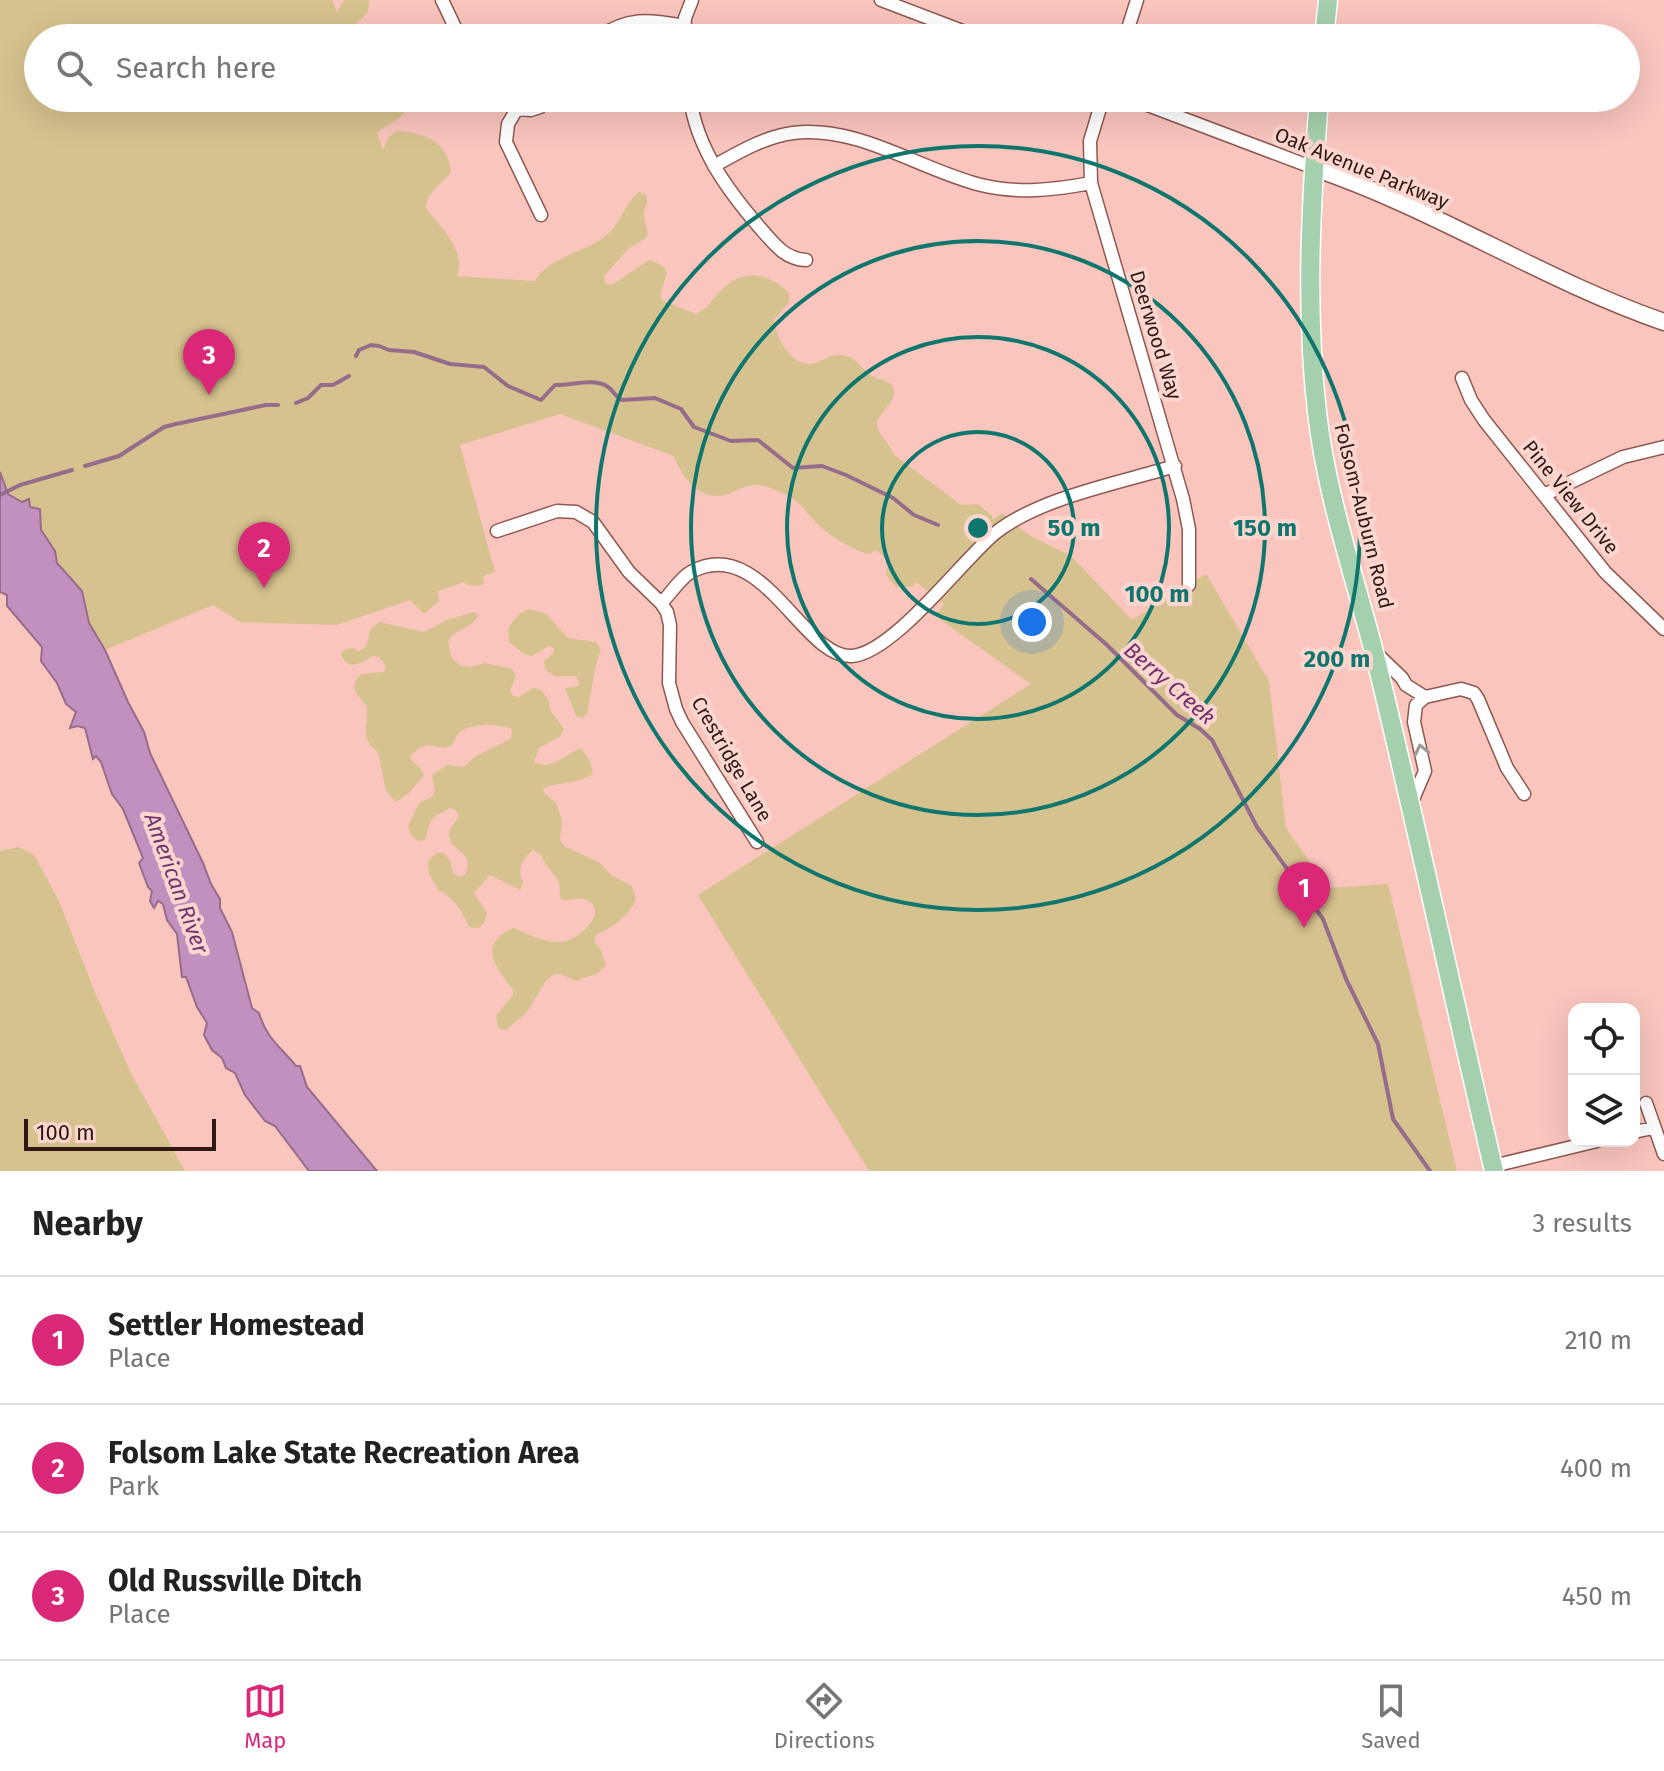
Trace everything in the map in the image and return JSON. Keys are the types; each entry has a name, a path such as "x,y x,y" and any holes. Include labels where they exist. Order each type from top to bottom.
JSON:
{"main road":[{"path":"1325,24 1328,0"},
{"name":"Folsom-Auburn Road","path":"1318,112 1310,272 1317,412 1326,470 1375,652 1493,1168"},
{"name":"Oak Avenue Parkway","path":"1314,168 1398,199 1559,280 1664,322"}],"street":[{"path":"442,0 453,24"},
{"path":"686,24 692,0"},
{"path":"881,0 944,24"},
{"path":"1129,24 1137,0"},
{"path":"619,24 659,21 666,24"},
{"path":"513,112 506,142 541,215"},
{"path":"693,112 696,127 714,166 743,208 780,250 791,257 806,260"},
{"name":"Deerwood Way","path":"1099,112 1090,141 1091,183 1175,466 1189,529 1189,585"},
{"name":"Oak Avenue Parkway","path":"1166,112 1314,168"},
{"path":"714,166 774,137 813,132 851,138 961,179 1002,189 1055,189 1091,183"},
{"name":"Pine View Drive","path":"1462,378 1477,411 1605,572 1664,629"},
{"path":"1544,495 1623,457 1664,447"},
{"path":"497,531 557,511 576,512 593,522 629,572 661,603 690,573 728,566 752,575 830,648 841,655 854,656 899,629 1011,521 1044,506 1175,466"},
{"name":"Crestridge Lane","path":"661,603 670,625 669,683 676,709 757,842"},
{"path":"1375,652 1406,685 1425,697"},
{"path":"1411,804 1425,771 1414,712 1425,697 1461,689 1474,693 1507,768 1524,794"},
{"path":"1646,1103 1664,1154"},
{"path":"1640,1131 1653,1128"},
{"path":"1493,1168 1574,1147"}],"shaded area":[{"path":"0,0 332,0 337,12 344,0 369,0 368,12 357,24 24,24 24,112 404,112 377,132 383,150 388,138 396,131 425,136 445,153 451,172 432,193 426,208 455,249 459,267 457,276 535,281 549,266 609,233 639,192 647,198 644,216 647,237 628,249 604,276 605,283 610,285 650,260 667,272 660,296 663,301 696,314 735,280 760,276 775,282 789,293 789,302 774,320 785,349 797,360 811,364 845,355 872,376 890,383 894,394 877,423 878,430 893,454 961,505 978,504 992,516 992,520 1002,513 1029,535 1071,556 1132,620 1206,574 1269,681 1286,828 1328,888 1388,884 1457,1171 869,1171 698,895 1031,684 935,616 944,604 916,582 912,587 896,587 886,575 892,563 876,550 869,554 844,544 788,496 771,488 753,485 728,494 709,495 687,480 674,456 560,414 460,445 495,572 483,576 484,583 480,586 464,582 438,591 439,601 424,614 410,600 336,625 240,622 213,605 105,650 89,623 87,608 77,584 57,563 55,551 40,529 42,521 26,501 8,495 0,472"},
{"path":"529,609 546,614 568,638 596,642 601,650 587,714 582,718 576,716 565,688 578,686 579,681 575,676 554,676 545,669 544,661 554,653 554,648 548,646 532,656 524,654 509,642 508,628 518,615"},
{"path":"475,612 478,616 475,620 448,641 451,657 460,666 485,663 512,669 516,675 510,691 513,696 519,697 533,688 541,690 548,699 550,710 564,729 560,736 539,748 534,762 553,764 581,748 590,761 593,774 544,788 543,792 556,803 562,820 560,840 564,846 600,863 611,875 632,886 636,899 619,921 596,935 594,942 600,948 606,965 598,973 576,981 554,974 545,982 528,1011 506,1030 498,1028 496,1016 513,995 513,990 493,957 495,942 513,928 548,941 568,940 583,931 594,918 593,905 584,899 562,900 557,879 541,855 533,850 521,865 523,883 520,890 490,875 474,893 487,913 479,928 469,927 457,906 438,890 429,874 428,861 436,853 444,853 450,860 453,873 459,877 465,875 468,860 453,845 449,834 459,816 456,810 451,808 435,817 425,840 418,841 408,827 419,803 432,797 435,791 432,775 447,765 464,767 476,756 511,739 512,729 493,725 472,726 459,732 450,746 428,745 417,750 410,757 424,775 409,793 396,802 386,791 378,752 366,737 367,706 357,695 355,687 361,674 384,672 386,666 379,657 373,656 352,665 341,655 344,650 352,648 359,651 365,647 370,630 379,622 424,632 447,620"},
{"path":"19,847 34,855 59,901 132,1075 185,1171 0,1171 0,851"}],"water":[{"name":"American River","path":"0,472 8,494 22,502 29,499 30,507 40,509 41,530 55,551 57,563 82,591 89,623 144,732 150,753 220,899 220,908 232,932 252,1008 259,1013 275,1042 296,1066 300,1066 307,1087 377,1171 309,1171 275,1126 265,1121 245,1095 235,1073 226,1068 222,1058 212,1050 204,1035 207,1023 197,1007 186,977 182,977 177,934 167,920 163,904 158,901 154,908 150,901 152,891 139,863 143,858 123,809 112,794 101,762 96,756 93,759 85,728 70,728 76,712 66,704 57,683 41,661 42,647 7,606 7,595 0,592"}],"waterway":[{"path":"356,356 359,350 371,345 414,352 450,364 484,367 508,386 541,400 555,385 589,382 603,384 622,400 655,398 681,409 694,427 731,441 758,440 793,468 822,466 846,475 893,498 914,515 938,525"},
{"path":"296,403 308,398 321,385 333,385 349,376"},
{"path":"85,466 119,456 164,427 278,405"},
{"path":"0,495 20,485 72,470"},
{"name":"Berry Creek","path":"1031,579 1107,645 1177,715 1212,740 1257,827 1323,919 1346,979 1378,1044 1393,1119 1430,1171"}],"place":[{"name":"Old Russville Ditch","path":"209,395"},
{"name":"Folsom Lake State Recreation Area","path":"264,588"},
{"name":"Settler Homestead","path":"1304,928"}]}
